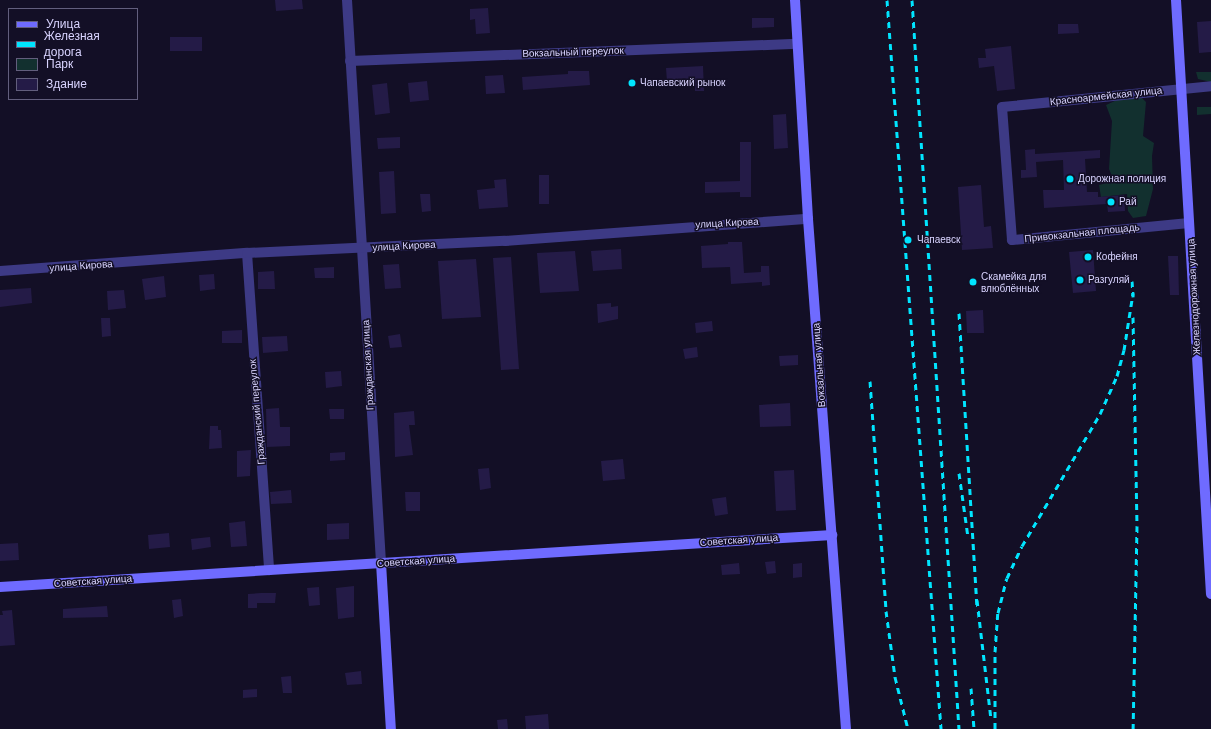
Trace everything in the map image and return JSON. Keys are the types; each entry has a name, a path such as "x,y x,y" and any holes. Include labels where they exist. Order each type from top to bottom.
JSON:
{"street":[{"name":"Гражданская улица","path":"346,0 391,729"},
{"name":"Вокзальная улица","path":"795,0 808,219 846,729"},
{"name":"Железнодорожная улица","path":"1176,0 1210,541 1211,594"},
{"name":"Вокзальный переулок","path":"350,61 797,44"},
{"name":"Красноармейская улица","path":"1002,107 1211,86"},
{"name":"Привокзальная площадь","path":"1002,107 1012,240 1189,223"},
{"name":"улица Кирова","path":"0,271 247,253 361,248 808,219"},
{"name":"Гражданский переулок","path":"247,253 269,570"},
{"name":"Советская улица","path":"0,587 832,535"}],"green space":[{"path":"1196,72 1211,72 1211,82 1198,79"},
{"path":"1141,97 1146,102 1143,136 1154,143 1152,156 1153,189 1146,216 1133,218 1128,211 1127,194 1101,197 1099,185 1114,181 1109,169 1112,121 1106,105 1119,99"},
{"path":"1197,107 1211,107 1211,114 1197,115"}],"building":[{"path":"275,0 302,0 303,9 276,11"},
{"path":"488,8 490,33 476,34 475,19 470,20 470,9"},
{"path":"752,18 774,18 774,27 752,28"},
{"path":"1211,21 1211,52 1199,53 1197,22"},
{"path":"1058,24 1078,24 1079,33 1058,34"},
{"path":"170,37 202,37 202,51 170,51"},
{"path":"1011,46 1015,89 997,91 994,66 979,68 978,58 986,58 985,49"},
{"path":"703,66 704,91 695,91 695,80 667,82 666,68"},
{"path":"568,71 589,71 590,85 523,90 522,77 568,74"},
{"path":"503,75 505,93 486,94 485,76"},
{"path":"427,81 429,100 410,102 408,83"},
{"path":"387,83 390,113 375,115 372,85"},
{"path":"786,114 788,148 774,149 773,115"},
{"path":"400,137 400,148 378,149 377,138"},
{"path":"740,142 751,142 751,197 740,197 740,192 705,193 705,182 740,181"},
{"path":"1035,149 1035,154 1100,150 1100,158 1085,159 1087,192 1098,192 1098,197 1124,195 1125,211 1108,212 1107,204 1044,208 1043,190 1064,190 1063,160 1036,162 1037,177 1021,178 1021,170 1026,170 1025,150"},
{"path":"394,171 396,213 381,214 379,172"},
{"path":"539,175 549,175 549,204 539,204"},
{"path":"506,179 508,207 479,209 477,190 495,188 494,180"},
{"name":"Чапаевск","path":"981,185 984,227 991,226 993,248 962,250 958,187"},
{"path":"420,194 430,194 431,211 422,212"},
{"path":"728,242 742,242 744,273 761,272 761,266 769,266 770,285 762,286 762,282 731,284 730,267 702,268 701,246 728,244"},
{"path":"621,249 622,269 593,271 591,251"},
{"path":"1093,250 1096,291 1073,293 1069,252"},
{"path":"575,251 579,291 540,293 537,253"},
{"path":"1168,256 1178,256 1179,295 1170,295"},
{"path":"511,257 519,369 501,370 493,258"},
{"path":"476,259 481,317 442,319 438,261"},
{"path":"399,264 401,288 385,289 383,265"},
{"path":"334,267 334,278 315,278 314,268"},
{"path":"274,271 275,289 258,289 258,272"},
{"path":"214,274 215,289 200,291 199,275"},
{"path":"164,276 166,297 145,300 142,279"},
{"path":"31,288 32,303 0,307 0,290"},
{"path":"124,290 126,308 108,310 107,291"},
{"path":"611,303 611,307 618,306 618,319 598,323 597,304"},
{"path":"983,310 984,333 967,333 966,311"},
{"path":"101,318 110,318 111,336 102,337"},
{"path":"712,321 713,331 696,333 695,323"},
{"path":"242,330 242,343 222,343 222,331"},
{"path":"400,334 402,347 390,348 388,336"},
{"path":"287,336 288,351 263,353 262,337"},
{"path":"697,347 698,357 685,359 683,349"},
{"path":"798,355 798,365 780,366 779,356"},
{"path":"341,371 342,386 326,388 325,372"},
{"path":"790,403 791,426 760,427 759,405"},
{"path":"279,408 280,427 290,427 290,446 267,447 266,409"},
{"path":"329,409 344,409 344,419 330,419"},
{"path":"414,411 415,425 409,425 413,455 395,457 394,413"},
{"path":"210,426 218,426 218,430 221,430 222,448 209,449"},
{"path":"251,450 250,476 237,477 237,451"},
{"path":"345,452 345,460 330,461 330,453"},
{"path":"623,459 625,479 603,481 601,461"},
{"path":"489,468 491,488 480,490 478,469"},
{"path":"794,470 796,510 776,511 774,471"},
{"path":"291,490 292,503 271,504 270,492"},
{"path":"405,492 420,492 420,511 406,511"},
{"path":"726,497 728,514 715,516 712,499"},
{"path":"245,521 247,546 231,547 229,523"},
{"path":"349,523 349,539 327,540 327,524"},
{"path":"169,533 170,547 149,549 148,535"},
{"path":"210,537 211,547 192,550 191,539"},
{"path":"18,543 19,560 0,561 0,544"},
{"path":"775,561 776,573 767,574 765,562"},
{"path":"739,563 740,574 722,575 721,565"},
{"path":"802,563 802,577 793,578 793,564"},
{"path":"354,586 354,617 338,619 336,588"},
{"path":"319,587 320,605 309,606 307,588"},
{"path":"276,593 275,603 257,603 257,608 248,608 248,594"},
{"path":"181,599 183,616 174,618 172,600"},
{"path":"107,606 108,617 63,618 63,609"},
{"path":"12,610 15,645 0,646 0,615 3,615 2,611"},
{"path":"361,671 362,684 347,685 345,673"},
{"path":"291,676 292,693 283,693 281,677"},
{"path":"257,689 257,697 243,698 243,690"},
{"path":"548,714 549,729 526,729 525,716"},
{"path":"507,719 508,729 498,729 497,720"}],"railway":[{"path":"887,0 941,729"},
{"path":"912,0 959,729"},
{"path":"1132,281 1133,297"},
{"path":"995,729 995,652 998,613 1007,578 1022,546 1100,414 1117,376 1124,350 1133,293"},
{"path":"959,313 977,605"},
{"path":"1133,317 1137,526 1133,729"},
{"path":"870,381 886,611 895,677 908,729"},
{"path":"959,473 968,537"},
{"path":"977,600 991,719"},
{"path":"971,688 974,729"}],"place":[{"name":"Чапаевский рынок","path":"632,83"},
{"name":"Дорожная полиция","path":"1070,179"},
{"name":"Рай","path":"1111,202"},
{"name":"Чапаевск","path":"908,240"},
{"name":"Кофейня","path":"1088,257"},
{"name":"Разгуляй","path":"1080,280"},
{"name":"Скамейка для влюблённых","path":"973,282"}]}
